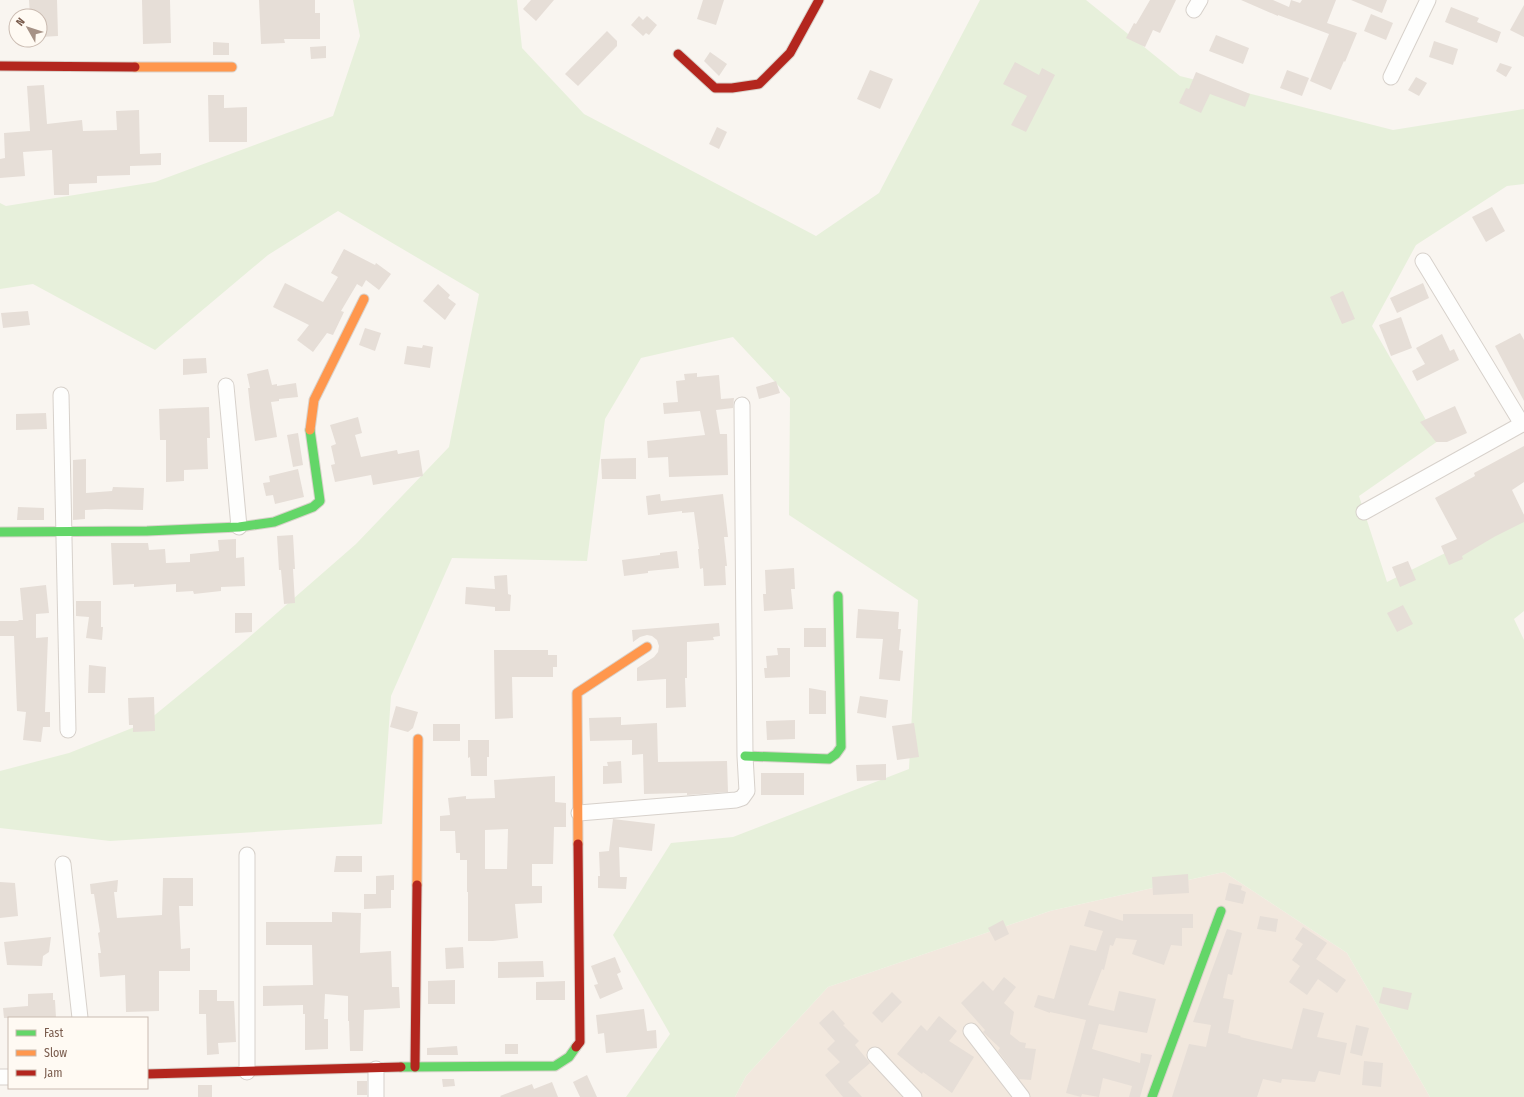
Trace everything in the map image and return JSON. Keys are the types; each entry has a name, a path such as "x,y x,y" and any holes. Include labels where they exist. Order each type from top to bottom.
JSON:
{"street":[{"path":"678,54 715,88 732,88 759,84 790,54 819,0"},
{"path":"1391,77 1428,0"},
{"path":"0,66 232,67"},
{"path":"1364,512 1523,423 1423,261"},
{"path":"0,532 147,531 239,527 274,522 313,507 320,501 310,429 314,400 364,299"},
{"path":"226,386 239,527"},
{"path":"61,395 68,730"},
{"path":"579,813 736,800 742,798 747,791 745,756 742,405"},
{"path":"745,756 829,759 841,748 838,596"},
{"path":"148,1074 415,1067 554,1066 569,1057 580,1042 577,693 647,647"},
{"path":"415,1067 418,739"},
{"path":"247,855 247,1072"},
{"path":"63,864 80,1017"},
{"path":"1152,1097 1221,911"},
{"path":"971,1031 1022,1097"},
{"path":"875,1055 914,1097"},
{"path":"376,1069 376,1097"}],"shaded area":[{"path":"1224,872 1347,953 1430,1097 735,1097 746,1076 828,987 1050,911"}],"green space":[{"path":"353,0 517,0 522,48 584,114 816,236 879,193 980,0 1086,0 1180,76 1393,130 1524,109 1524,184 1507,186 1416,245 1372,326 1438,441 1359,496 1387,582 1524,514 1524,611 1514,619 1524,640 1524,1097 1430,1097 1347,953 1224,872 1050,911 828,987 746,1076 735,1097 626,1097 670,1034 613,935 671,843 733,837 909,769 918,600 789,515 790,398 733,337 641,358 605,419 587,561 452,558 391,696 382,824 110,841 0,828 0,771 69,753 145,723 239,646 356,544 449,447 479,294 338,211 268,255 155,350 33,284 0,289 0,203 6,206 155,182 333,116 360,36"}],"building":[{"path":"29,0 57,0 58,36 48,37 48,8 30,8"},
{"path":"142,0 170,0 171,43 143,44"},
{"path":"259,0 315,0 315,13 320,13 320,39 284,39 285,43 261,44"},
{"path":"531,0 554,0 536,21 523,9"},
{"path":"703,0 724,0 716,25 697,19"},
{"path":"1150,0 1176,0 1160,33 1153,30 1145,47 1126,38 1134,23 1136,24"},
{"path":"1241,0 1273,0 1289,7 1291,0 1300,3 1302,0 1336,0 1327,23 1357,33 1331,90 1310,81 1329,34 1278,16"},
{"path":"1351,0 1387,0 1382,13"},
{"path":"1524,5 1524,37 1510,30"},
{"path":"1451,7 1479,18 1477,22 1501,32 1497,43 1445,22"},
{"path":"1371,14 1393,23 1386,40 1364,31"},
{"path":"639,16 643,20 647,16 657,25 649,35 646,33 643,36 631,25"},
{"path":"607,31 617,41 617,46 578,86 565,74"},
{"path":"1216,35 1249,48 1243,64 1209,51"},
{"path":"1434,41 1458,49 1453,65 1429,57"},
{"path":"213,42 229,43 229,55 213,55"},
{"path":"326,46 326,58 311,59 310,47"},
{"path":"710,52 727,64 719,76 704,61"},
{"path":"1015,62 1039,75 1042,68 1055,75 1026,132 1011,125 1027,96 1003,84"},
{"path":"1500,63 1512,67 1506,77 1496,71"},
{"path":"870,70 893,79 880,109 857,99"},
{"path":"1287,70 1309,78 1302,96 1280,88"},
{"path":"1196,72 1250,94 1245,107 1210,94 1201,113 1179,103 1186,88 1189,89"},
{"path":"1416,77 1427,83 1419,96 1408,90"},
{"path":"44,85 47,124 82,120 83,131 117,130 116,111 139,110 140,154 161,153 161,165 130,166 130,175 97,176 97,183 69,184 69,195 54,195 52,150 23,152 25,176 0,178 0,159 5,158 4,133 30,131 27,86"},
{"path":"208,95 224,95 224,108 247,107 247,142 209,142"},
{"path":"717,127 727,132 719,149 709,144"},
{"path":"1492,207 1505,231 1486,242 1472,217"},
{"path":"344,249 375,265 376,263 391,274 379,290 366,280 362,287 357,284 341,311 344,312 333,335 327,333 313,352 297,340 309,325 273,307 285,283 323,302 338,277 331,273"},
{"path":"1423,283 1429,298 1397,313 1390,298"},
{"path":"438,284 450,295 448,298 456,304 445,320 423,301"},
{"path":"1343,291 1355,319 1342,324 1330,297"},
{"path":"28,311 30,325 3,328 1,313"},
{"path":"1401,317 1412,348 1391,356 1379,325"},
{"path":"365,328 381,333 375,351 359,345"},
{"path":"1520,333 1524,340 1524,401 1495,346"},
{"path":"1442,334 1450,351 1454,349 1459,360 1417,381 1412,371 1425,364 1416,348"},
{"path":"423,345 433,347 430,368 404,364 407,346 422,348"},
{"path":"206,358 207,373 183,375 183,359"},
{"path":"268,369 272,385 277,384 277,386 296,383 298,397 279,399 279,401 271,402 277,437 255,441 248,388 250,388 247,374"},
{"path":"697,373 697,377 719,375 721,399 734,398 733,408 716,410 720,434 727,434 728,475 669,477 668,457 648,458 647,441 705,435 700,411 664,414 663,403 678,402 676,381 685,380 684,374"},
{"path":"776,381 780,393 759,399 756,387"},
{"path":"1455,406 1467,433 1447,442 1436,442 1420,422"},
{"path":"209,407 210,438 207,438 208,469 184,470 184,481 166,482 166,440 160,440 159,409"},
{"path":"46,413 47,429 16,430 16,414"},
{"path":"358,417 362,433 355,435 361,457 397,450 398,454 419,450 423,476 373,485 371,475 335,482 331,465 335,464 331,446 336,444 330,425"},
{"path":"298,433 303,465 293,467 287,435"},
{"path":"1524,446 1524,482 1512,490 1524,515 1524,522 1494,537 1462,556 1463,559 1449,565 1441,546 1457,539 1435,498 1475,476 1474,473"},
{"path":"636,458 636,479 602,479 601,459"},
{"path":"86,459 86,493 112,491 113,487 144,488 143,510 85,510 85,519 73,520 73,460"},
{"path":"298,469 304,497 275,504 273,495 266,496 263,483 270,482 269,476"},
{"path":"660,494 661,501 723,494 728,537 724,537 727,566 725,566 726,585 704,586 703,568 700,569 694,512 682,513 682,511 648,515 646,496"},
{"path":"18,507 44,508 44,520 17,520"},
{"path":"293,535 295,603 284,604 281,570 279,570 277,536"},
{"path":"236,539 236,558 244,557 245,586 221,587 221,591 194,594 193,591 176,592 176,584 134,587 134,584 113,585 111,543 148,543 149,550 165,549 166,563 190,562 190,554 219,551 218,540"},
{"path":"677,551 679,568 648,571 648,573 624,576 622,560 660,555 660,553"},
{"path":"1408,561 1416,580 1400,587 1392,567"},
{"path":"794,568 795,589 791,589 793,609 764,611 763,594 766,594 765,570"},
{"path":"507,575 508,594 511,595 510,611 495,611 495,607 465,604 466,587 495,589 494,576"},
{"path":"46,585 49,613 36,614 36,638 48,637 45,712 50,712 50,727 43,727 41,742 23,740 26,712 17,711 14,636 0,636 0,621 23,620 20,588"},
{"path":"76,601 101,601 101,627 103,627 102,640 86,638 89,617 76,616"},
{"path":"1403,605 1413,624 1397,632 1387,613"},
{"path":"858,609 899,612 898,629 901,629 899,650 903,651 900,681 879,679 883,639 856,638"},
{"path":"235,613 252,613 252,632 235,633"},
{"path":"719,623 720,636 713,637 714,640 687,642 687,678 685,678 686,707 666,708 666,679 637,681 637,668 654,657 658,652 659,646 657,640 652,636 647,635 640,637 633,642 632,630"},
{"path":"804,628 826,628 826,647 804,647"},
{"path":"777,648 790,648 790,677 765,678 764,668 767,668 766,656 778,655"},
{"path":"494,650 548,650 548,655 557,655 557,667 553,667 553,677 512,677 513,718 495,719"},
{"path":"89,665 106,667 105,693 88,693"},
{"path":"809,688 826,691 826,714 809,714"},
{"path":"860,696 888,700 886,718 857,713"},
{"path":"154,697 155,731 133,732 133,725 129,725 128,698"},
{"path":"396,706 418,712 413,728 408,732 390,727"},
{"path":"621,717 621,725 657,723 658,762 727,761 728,792 687,795 687,793 644,794 643,754 632,755 632,740 590,741 589,718"},
{"path":"795,720 795,739 767,740 766,721"},
{"path":"914,723 919,757 897,760 892,726"},
{"path":"433,724 460,724 460,741 433,741"},
{"path":"468,740 489,740 487,776 471,776 470,757 468,758"},
{"path":"621,761 622,783 603,784 603,766 608,766 607,762"},
{"path":"886,764 886,780 857,781 856,765"},
{"path":"761,773 804,773 804,795 761,795"},
{"path":"555,776 555,802 566,803 566,827 554,827 553,864 532,864 532,886 542,886 542,903 515,904 518,938 493,941 468,941 467,860 460,860 460,853 456,853 455,831 440,831 440,816 450,815 448,798 466,796 466,799 495,798 494,780","holes":["508,829 507,869 485,869 485,830"]},
{"path":"613,819 655,824 652,851 619,847 620,877 627,877 626,889 598,888 598,876 600,876 599,852 609,851"},
{"path":"336,856 362,856 362,872 334,872"},
{"path":"1188,874 1189,893 1153,895 1152,877"},
{"path":"394,875 394,890 391,890 391,908 364,909 364,894 376,894 376,876"},
{"path":"163,878 193,878 193,906 179,906 181,949 190,948 190,971 159,971 159,1011 126,1012 125,975 100,977 98,953 101,953 98,933 100,932 94,894 91,894 90,884 118,880 117,892 114,892 117,918 162,915"},
{"path":"0,882 15,883 18,916 0,918"},
{"path":"1229,883 1242,886 1241,890 1246,892 1243,904 1225,900"},
{"path":"1089,910 1123,921 1123,914 1193,914 1193,928 1182,928 1182,946 1171,945 1164,965 1132,954 1137,940 1116,938 1113,946 1110,945 1104,970 1102,969 1088,1005 1114,1011 1119,991 1156,999 1147,1033 1099,1024 1092,1049 1140,1063 1141,1053 1152,1055 1140,1097 1129,1097 1132,1086 1103,1078 1099,1097 1082,1094 1081,1097 1066,1093 1086,1020 1050,1013 1034,1007 1038,995 1054,999 1070,945 1096,951 1103,931 1084,926"},
{"path":"332,912 361,913 360,953 391,951 392,987 399,987 400,1008 364,1010 363,1051 350,1051 348,996 325,994 324,1019 328,1019 328,1049 305,1050 305,1014 303,1014 303,1005 263,1006 263,986 313,985 312,945 266,945 266,922 332,922"},
{"path":"1260,916 1278,919 1276,932 1257,929"},
{"path":"1003,920 1009,934 995,941 988,928"},
{"path":"1303,927 1327,943 1316,959 1346,980 1337,993 1318,979 1307,995 1289,982 1300,966 1292,960 1303,944 1295,939"},
{"path":"1227,929 1242,933 1232,975 1228,974 1223,998 1234,1000 1228,1033 1292,1049 1303,1008 1324,1013 1317,1037 1347,1043 1340,1075 1319,1071 1315,1082 1282,1079 1281,1083 1263,1079 1257,1097 1172,1097 1189,1044 1206,1047 1211,1025 1193,1022"},
{"path":"51,937 49,952 43,956 42,966 7,965 4,942"},
{"path":"463,947 464,968 446,969 445,948"},
{"path":"615,957 621,972 617,974 623,989 600,999 594,985 598,984 591,966"},
{"path":"543,961 544,977 498,978 498,962"},
{"path":"1004,977 1016,987 1004,1003 1014,1012 1010,1034 1020,1042 1026,1043 1025,1048 1036,1049 1031,1080 1019,1079 998,1051 1000,1048 983,1032 985,1030 961,1003 983,981 993,991"},
{"path":"455,980 455,1004 428,1004 428,981"},
{"path":"565,981 565,1000 536,1000 536,982"},
{"path":"1383,987 1412,993 1408,1010 1379,1003"},
{"path":"199,990 217,990 217,1001 234,1001 236,1042 218,1043 219,1054 207,1055 206,1014 199,1014"},
{"path":"892,992 902,1002 882,1023 872,1013"},
{"path":"53,993 56,1017 4,1018 3,1008 28,1006 28,994"},
{"path":"644,1009 647,1031 656,1030 657,1048 606,1053 604,1033 598,1034 596,1015"},
{"path":"833,1010 845,1024 843,1025 859,1041 855,1045 870,1063 848,1082 862,1097 843,1097 825,1075 840,1062 827,1049 835,1041 819,1023"},
{"path":"939,1016 957,1031 949,1041 974,1057 952,1093 923,1072 922,1074 897,1054 921,1025 927,1031"},
{"path":"1356,1025 1369,1028 1362,1056 1350,1053"},
{"path":"505,1044 518,1044 518,1054 505,1054"},
{"path":"457,1046 458,1055 427,1055 427,1048"},
{"path":"1364,1061 1383,1063 1381,1087 1362,1085"},
{"path":"587,1075 597,1097 580,1097 573,1082"},
{"path":"442,1079 454,1079 455,1086 443,1087"},
{"path":"357,1081 367,1081 367,1095 357,1095"},
{"path":"552,1082 558,1097 500,1096 532,1084 534,1089"},
{"path":"198,1085 212,1085 212,1097 198,1097"}],"traffic: fast":[{"path":"0,532 147,531 239,527 274,522 313,507 320,501 310,430"},
{"path":"745,756 829,759 836,754 841,747 838,596"},
{"path":"1152,1097 1221,911"},
{"path":"401,1067 555,1066 569,1057 576,1047"}],"traffic: slow":[{"path":"135,67 232,67"},
{"path":"310,430 314,400 364,299"},
{"path":"578,844 577,693 647,647"},
{"path":"417,885 418,739"}],"traffic: jam":[{"path":"678,54 715,88 732,88 759,84 790,53 819,0"},
{"path":"0,66 135,67"},
{"path":"576,1047 580,1042 578,844"},
{"path":"415,1067 417,885"},
{"path":"148,1074 401,1067"}]}
